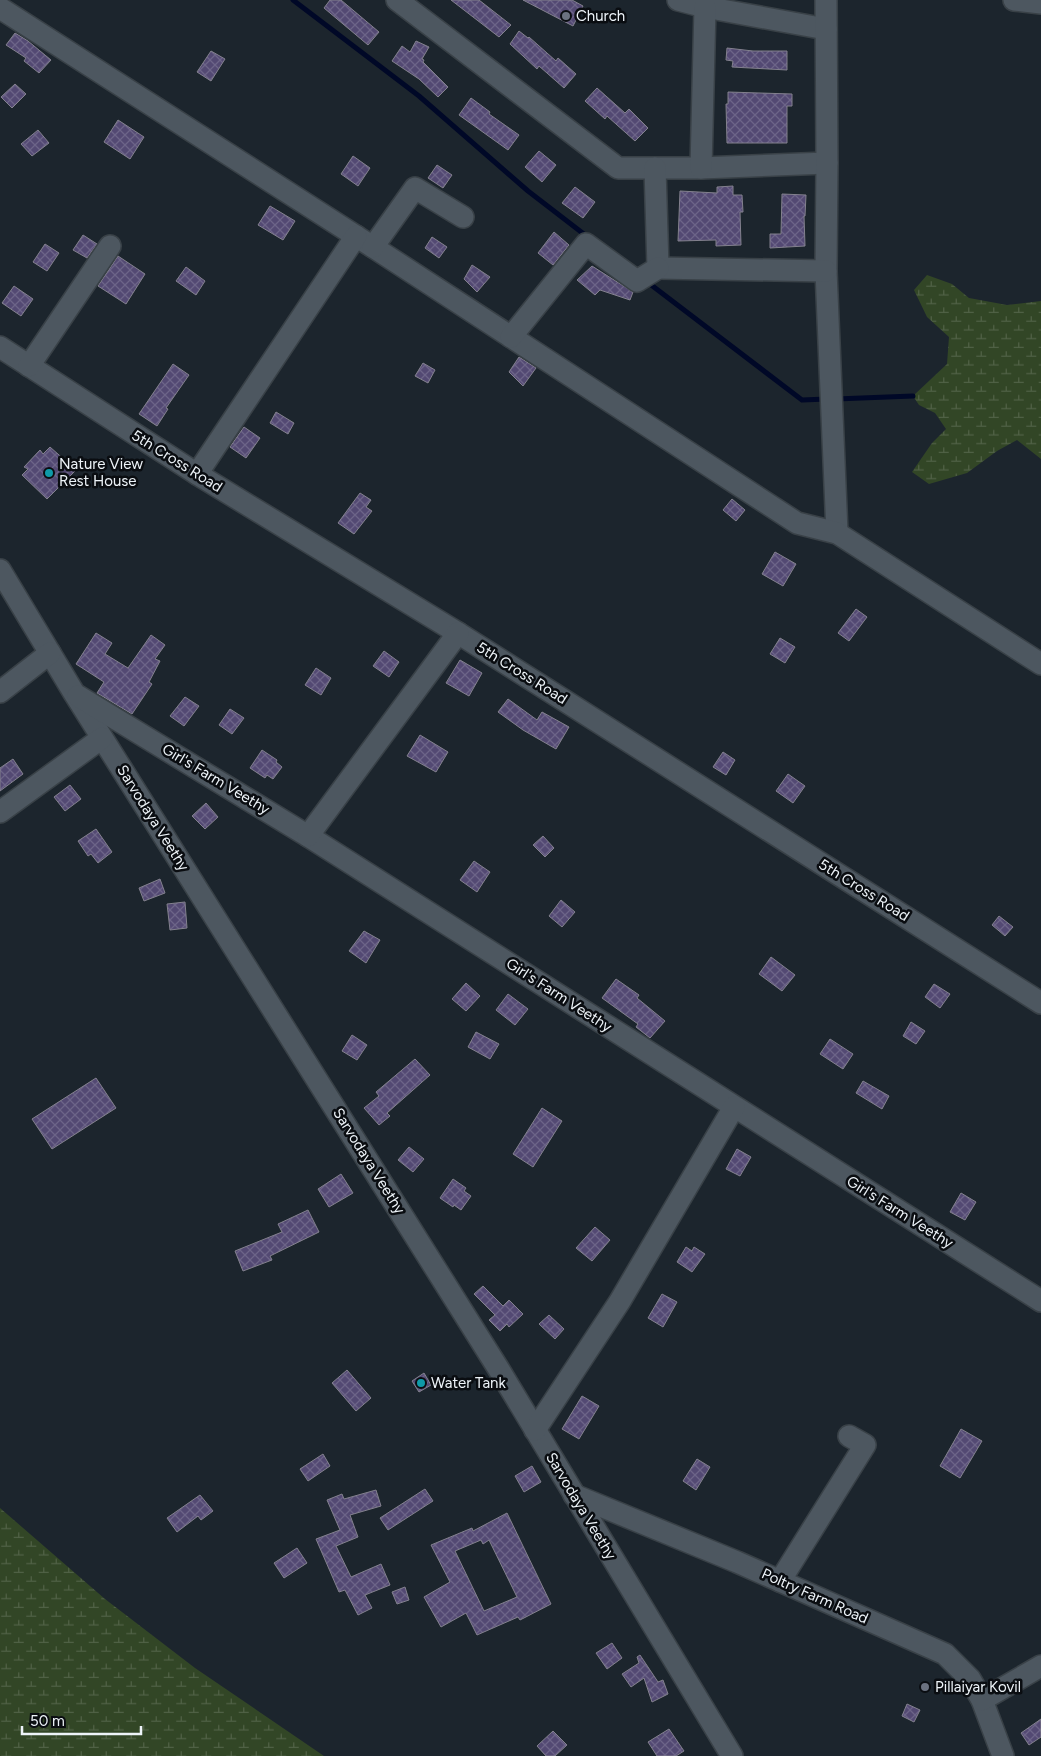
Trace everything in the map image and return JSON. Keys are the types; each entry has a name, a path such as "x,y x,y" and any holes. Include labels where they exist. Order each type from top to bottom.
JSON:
{"street":[{"path":"396,0 618,168 701,168 828,163"},
{"path":"678,0 705,7 826,29"},
{"path":"826,0 828,163 826,271 837,533"},
{"path":"1014,0 1041,4"},
{"path":"701,168 705,7"},
{"path":"0,8 364,241 797,523 837,533 1041,664"},
{"path":"655,168 658,268"},
{"path":"196,474 364,241 415,188 463,217"},
{"path":"511,337 586,244 637,281 658,268 826,271"},
{"path":"29,366 110,246"},
{"name":"5th Cross Road","path":"0,347 196,474 458,633 1041,1003"},
{"name":"Sarvodaya Veethy","path":"0,570 102,738 397,1205 732,1756"},
{"path":"308,836 458,633"},
{"path":"0,692 50,653"},
{"name":"Girl's Farm Veethy","path":"74,693 308,836 1041,1301"},
{"path":"0,812 102,738"},
{"path":"535,1430 620,1301 734,1107"},
{"path":"780,1581 865,1445 849,1436"},
{"name":"Poltry Farm Road","path":"574,1495 780,1581 945,1654 970,1679 982,1700 1003,1756"},
{"path":"982,1700 1041,1666"}],"green space":[{"path":"927,275 952,284 969,298 1007,305 1041,301 1041,459 1017,440 997,451 967,473 929,484 912,472 932,443 946,429 935,413 919,405 913,396 947,364 949,337 927,317 914,290"},
{"path":"0,1508 105,1599 195,1668 324,1756 0,1756"}],"building":[{"path":"330,0 341,0 379,32 368,45 324,8"},
{"path":"451,0 479,0 511,25 499,37"},
{"name":"Church","path":"523,0 572,0 583,6 573,26"},
{"path":"519,31 529,37 556,61 558,58 576,74 564,88 539,66 537,69 510,44"},
{"path":"15,33 51,60 39,73 24,61 26,58 6,45"},
{"path":"416,41 429,47 422,59 424,60 423,62 448,87 438,97 419,79 392,61 402,46 410,52"},
{"path":"727,48 753,51 787,51 787,70 732,67 733,61 726,60"},
{"path":"211,51 225,59 211,81 197,72"},
{"path":"15,84 26,94 12,108 1,97"},
{"path":"597,88 625,113 629,109 648,128 635,141 607,116 605,119 585,101"},
{"path":"728,92 792,94 792,106 787,106 787,143 727,143 726,104 728,104"},
{"path":"471,98 490,112 489,114 519,135 508,150 459,115"},
{"path":"118,120 144,137 130,159 104,142"},
{"path":"38,130 49,143 32,156 21,144"},
{"path":"539,151 556,165 542,182 525,167"},
{"path":"353,156 370,168 358,186 341,174"},
{"path":"437,165 452,175 443,188 428,178"},
{"path":"733,186 733,195 742,195 743,212 740,212 741,245 716,246 716,240 678,241 680,191 717,193 717,187"},
{"path":"575,187 595,202 583,218 562,203"},
{"path":"782,194 806,195 804,216 805,246 770,248 770,234 781,234"},
{"path":"270,206 295,221 283,240 258,225"},
{"path":"554,232 569,245 553,265 538,253"},
{"path":"83,235 97,244 87,258 73,250"},
{"path":"432,237 447,247 439,258 425,248"},
{"path":"45,244 59,253 47,271 33,262"},
{"path":"118,256 145,274 126,304 98,286"},
{"path":"472,265 490,277 477,292 464,279"},
{"path":"592,266 633,292 630,300 600,290 595,295 577,280"},
{"path":"186,267 205,281 196,295 176,281"},
{"path":"14,286 33,299 21,316 2,303"},
{"path":"519,357 536,368 523,386 509,372"},
{"path":"423,363 435,370 428,383 415,376"},
{"path":"173,364 189,375 166,408 168,409 157,426 139,414"},
{"path":"276,412 294,423 288,434 270,423"},
{"path":"244,427 260,438 246,458 230,447"},
{"name":"Nature View Rest House","path":"50,447 76,470 47,499 22,475 28,469 24,467 40,450 43,454"},
{"path":"360,493 371,500 366,507 372,511 354,534 338,523"},
{"path":"732,499 745,510 736,521 723,510"},
{"path":"775,552 796,564 783,586 762,574"},
{"path":"856,609 867,617 849,641 838,633"},
{"path":"96,633 112,643 105,654 128,668 151,635 165,645 155,659 160,661 149,682 152,684 132,714 97,693 104,682 76,664"},
{"path":"780,638 795,647 785,663 770,654"},
{"path":"384,651 399,662 389,677 373,666"},
{"path":"460,660 482,673 469,696 446,683"},
{"path":"316,668 331,678 321,695 305,685"},
{"path":"185,697 199,706 184,726 170,716"},
{"path":"508,699 537,720 542,712 569,727 556,749 523,730 498,712"},
{"path":"230,709 244,718 232,734 219,725"},
{"path":"420,735 448,752 436,772 407,756"},
{"path":"262,750 277,760 276,762 282,767 273,779 267,775 265,778 250,768"},
{"path":"723,752 735,760 726,775 713,767"},
{"path":"13,759 23,774 0,791 0,768"},
{"path":"788,774 805,786 793,803 776,791"},
{"path":"70,785 81,799 65,811 54,797"},
{"path":"206,803 218,817 205,829 192,816"},
{"path":"96,829 112,852 98,863 91,854 88,856 78,841"},
{"path":"543,836 554,848 545,857 533,845"},
{"path":"474,861 490,872 477,892 460,880"},
{"path":"160,879 165,893 144,901 139,888"},
{"path":"561,900 575,912 562,927 549,916"},
{"path":"185,902 187,928 170,930 167,904"},
{"path":"999,916 1013,927 1005,936 992,925"},
{"path":"364,931 380,940 366,963 349,951"},
{"path":"771,957 795,975 782,991 759,974"},
{"path":"616,979 639,995 637,998 665,1021 650,1038 636,1027 638,1024 602,998"},
{"path":"466,983 480,996 466,1011 452,999"},
{"path":"934,984 950,994 940,1008 925,997"},
{"path":"508,994 528,1009 515,1025 496,1010"},
{"path":"911,1022 925,1031 916,1044 903,1036"},
{"path":"476,1032 499,1044 490,1059 468,1047"},
{"path":"352,1035 367,1045 357,1060 342,1051"},
{"path":"830,1039 853,1054 843,1069 820,1054"},
{"path":"415,1059 430,1075 387,1113 390,1116 379,1125 364,1108 379,1096 376,1092"},
{"path":"96,1078 116,1108 52,1149 32,1119"},
{"path":"863,1081 889,1096 882,1109 856,1093"},
{"path":"542,1108 562,1121 533,1167 513,1154"},
{"path":"409,1147 424,1159 413,1172 398,1160"},
{"path":"737,1149 751,1157 740,1176 726,1169"},
{"path":"341,1174 353,1193 329,1207 318,1189"},
{"path":"453,1179 466,1188 464,1191 471,1196 461,1210 440,1198"},
{"path":"961,1193 976,1202 965,1220 950,1212"},
{"path":"308,1210 319,1232 270,1256 272,1260 243,1271 235,1251 282,1232 278,1224"},
{"path":"595,1227 610,1240 592,1261 576,1248"},
{"path":"686,1247 692,1251 694,1247 705,1254 692,1272 677,1262"},
{"path":"483,1286 503,1306 509,1300 523,1314 509,1327 507,1324 500,1331 489,1320 495,1315 474,1294"},
{"path":"662,1294 677,1302 663,1327 648,1318"},
{"path":"549,1315 564,1329 555,1339 539,1324"},
{"path":"347,1370 371,1398 356,1411 332,1383"},
{"name":"Water Tank","path":"424,1373 431,1385 419,1392 412,1381"},
{"path":"582,1396 599,1406 579,1439 562,1429"},
{"path":"961,1429 982,1441 960,1478 940,1466"},
{"path":"323,1454 330,1466 308,1481 300,1469"},
{"path":"697,1459 710,1467 696,1490 683,1481"},
{"path":"532,1466 541,1482 524,1492 515,1476"},
{"path":"425,1489 433,1501 388,1530 380,1518"},
{"path":"376,1490 381,1506 350,1515 358,1537 336,1546 351,1577 381,1564 390,1585 365,1595 372,1608 358,1615 345,1590 339,1592 316,1539 340,1530 327,1500 342,1494 344,1499"},
{"path":"200,1495 213,1511 201,1520 198,1516 177,1532 167,1518"},
{"path":"507,1513 551,1604 520,1620 518,1617 477,1635 466,1613 441,1627 424,1597 450,1582 431,1545 472,1528 473,1531","holes":["481,1540 483,1544 489,1540 517,1597 484,1611 455,1551"]},
{"path":"297,1548 307,1563 284,1578 274,1563"},
{"path":"405,1587 409,1600 397,1604 392,1592"},
{"path":"612,1643 622,1658 607,1669 596,1653"},
{"path":"640,1655 658,1682 663,1680 668,1694 652,1702 644,1678 631,1687 622,1674 639,1663 637,1657"},
{"path":"907,1704 920,1710 914,1722 902,1716"},
{"path":"1041,1719 1041,1737 1029,1745 1021,1733"},
{"path":"669,1729 684,1751 676,1756 657,1756 648,1742"},
{"path":"553,1731 567,1745 555,1756 546,1756 537,1746"}],"waterway":[{"path":"293,0 419,96 528,191 589,238"},
{"path":"646,281 802,400 827,399"},
{"path":"836,399 913,396"}],"place":[{"name":"Church","path":"566,16"},
{"name":"Nature View Rest House","path":"49,473"},
{"name":"Water Tank","path":"421,1383"},
{"name":"Pillaiyar Kovil","path":"925,1687"}]}
